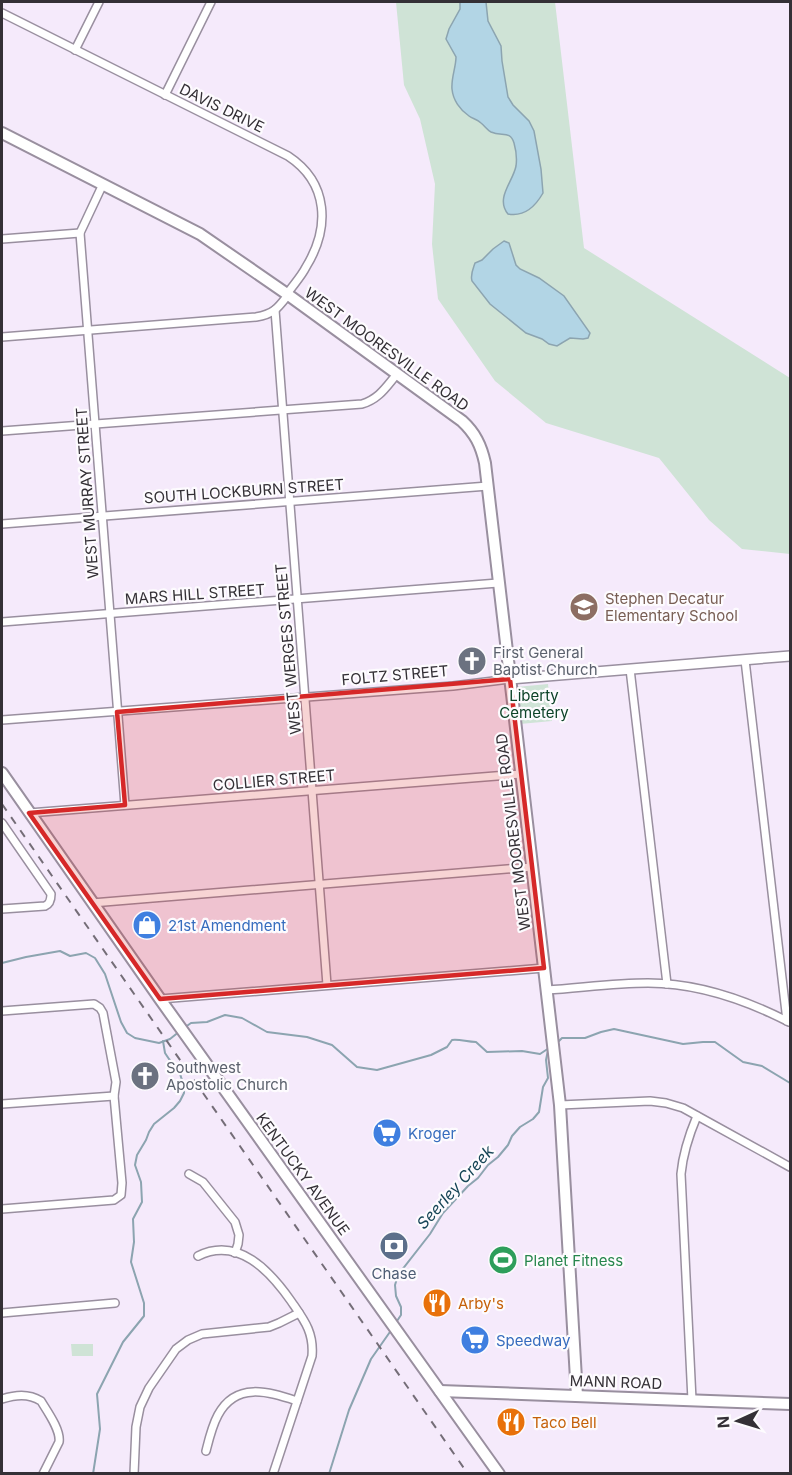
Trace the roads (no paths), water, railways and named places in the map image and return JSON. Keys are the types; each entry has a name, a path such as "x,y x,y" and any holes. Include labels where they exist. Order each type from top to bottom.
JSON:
{"main road":[{"name":"WEST MOORESVILLE ROAD","path":"2,134 189,227 287,294 462,421 471,430 482,449 560,1105 577,1396"},
{"name":"KENTUCKY AVENUE","path":"2,773 176,1022 500,1473"},
{"name":"MANN ROAD","path":"440,1391 790,1404"}],"street":[{"path":"75,50 99,2"},
{"path":"165,95 211,2"},
{"name":"DAVIS DRIVE","path":"2,14 288,156 300,165 312,181 321,202 320,234 306,268 275,310"},
{"name":"WEST MURRAY STREET","path":"103,184 80,233 125,805"},
{"path":"2,239 80,233"},
{"path":"2,337 256,317 268,315 275,310"},
{"name":"WEST WERGES STREET","path":"275,310 327,985"},
{"path":"2,431 364,404 381,394 397,374"},
{"name":"SOUTH LOCKBURN STREET","path":"2,524 488,486"},
{"name":"MARS HILL STREET","path":"2,622 498,583"},
{"name":"FOLTZ STREET","path":"2,720 453,686 510,679 790,656"},
{"path":"745,660 789,1022"},
{"path":"630,669 667,984"},
{"name":"COLLIER STREET","path":"29,813 521,774"},
{"path":"2,823 51,894 50,901 45,906 2,909"},
{"path":"92,903 532,867"},
{"path":"160,999 544,968"},
{"path":"547,990 637,983 667,984 702,990 736,1000 789,1022"},
{"path":"2,1011 94,1004 104,1013 116,1082 114,1096 122,1183 121,1195 114,1200 2,1209"},
{"path":"2,1104 114,1096"},
{"path":"560,1105 657,1101 680,1107 790,1167"},
{"path":"692,1400 681,1174 683,1155 697,1116"},
{"path":"189,1174 203,1182 235,1222 239,1235 235,1252"},
{"path":"198,1256 216,1250 235,1252 253,1261 270,1273 308,1327 313,1347 310,1362 273,1473"},
{"path":"2,1313 115,1303"},
{"path":"134,1473 136,1427 140,1407 149,1388 176,1349 202,1334 269,1326 299,1313"},
{"path":"206,1450 218,1413 236,1397 249,1392 261,1391 297,1401"},
{"path":"2,1399 17,1395 38,1399 58,1431 59,1442 43,1473"}],"water":[{"path":"460,2 486,2 488,21 501,46 508,97 529,121 534,131 543,193 533,207 519,214 508,214 503,202 516,166 516,152 512,139 508,135 491,132 470,117 454,97 452,81 456,57 446,39 460,9"},
{"path":"504,241 509,243 516,265 520,269 539,278 564,296 590,333 588,338 570,338 557,346 549,344 526,333 490,304 472,281 471,276 475,263 482,260"}],"waterway":[{"path":"2,963 60,951 70,956 86,953 95,958 105,974 127,1033 135,1038 159,1043 170,1039 180,1031"},
{"path":"184,1028 191,1023 207,1022 225,1015 242,1018 267,1032 307,1037 332,1045 357,1067 377,1070 431,1055 447,1047 452,1040 476,1042 487,1052 522,1051 540,1054 549,1048"},
{"path":"559,1041 562,1038 585,1038 614,1029 683,1044 715,1042 743,1062 762,1066 790,1083"},
{"path":"93,1474 100,1429 97,1394 123,1342 144,1316 144,1303 131,1262 134,1242 133,1219 142,1202 141,1182 135,1165 137,1155 154,1124 174,1108 184,1093 179,1071 165,1053 163,1041"},
{"name":"Seerley Creek","path":"395,1324 401,1315 395,1285 398,1275 430,1234 443,1213 498,1157 520,1127 539,1112 543,1087 548,1078 546,1060 548,1050"},
{"name":"Seerley Creek","path":"329,1474 349,1410 371,1359 392,1329"}],"railway":[{"path":"2,804 468,1474"}],"place":[{"name":"Stephen Decatur Elementary School","path":"584,607"},
{"name":"First General Baptist Church","path":"472,661"},
{"name":"21st Amendment","path":"147,925"},
{"name":"Southwest Apostolic Church","path":"145,1076"},
{"name":"Kroger","path":"387,1133"},
{"name":"Chase","path":"394,1246"},
{"name":"Planet Fitness","path":"503,1260"},
{"name":"Arby's","path":"437,1303"},
{"name":"Speedway","path":"475,1340"},
{"name":"Taco Bell","path":"511,1422"}],"park label":[{"name":"Liberty Cemetery","path":"534,704"}]}
